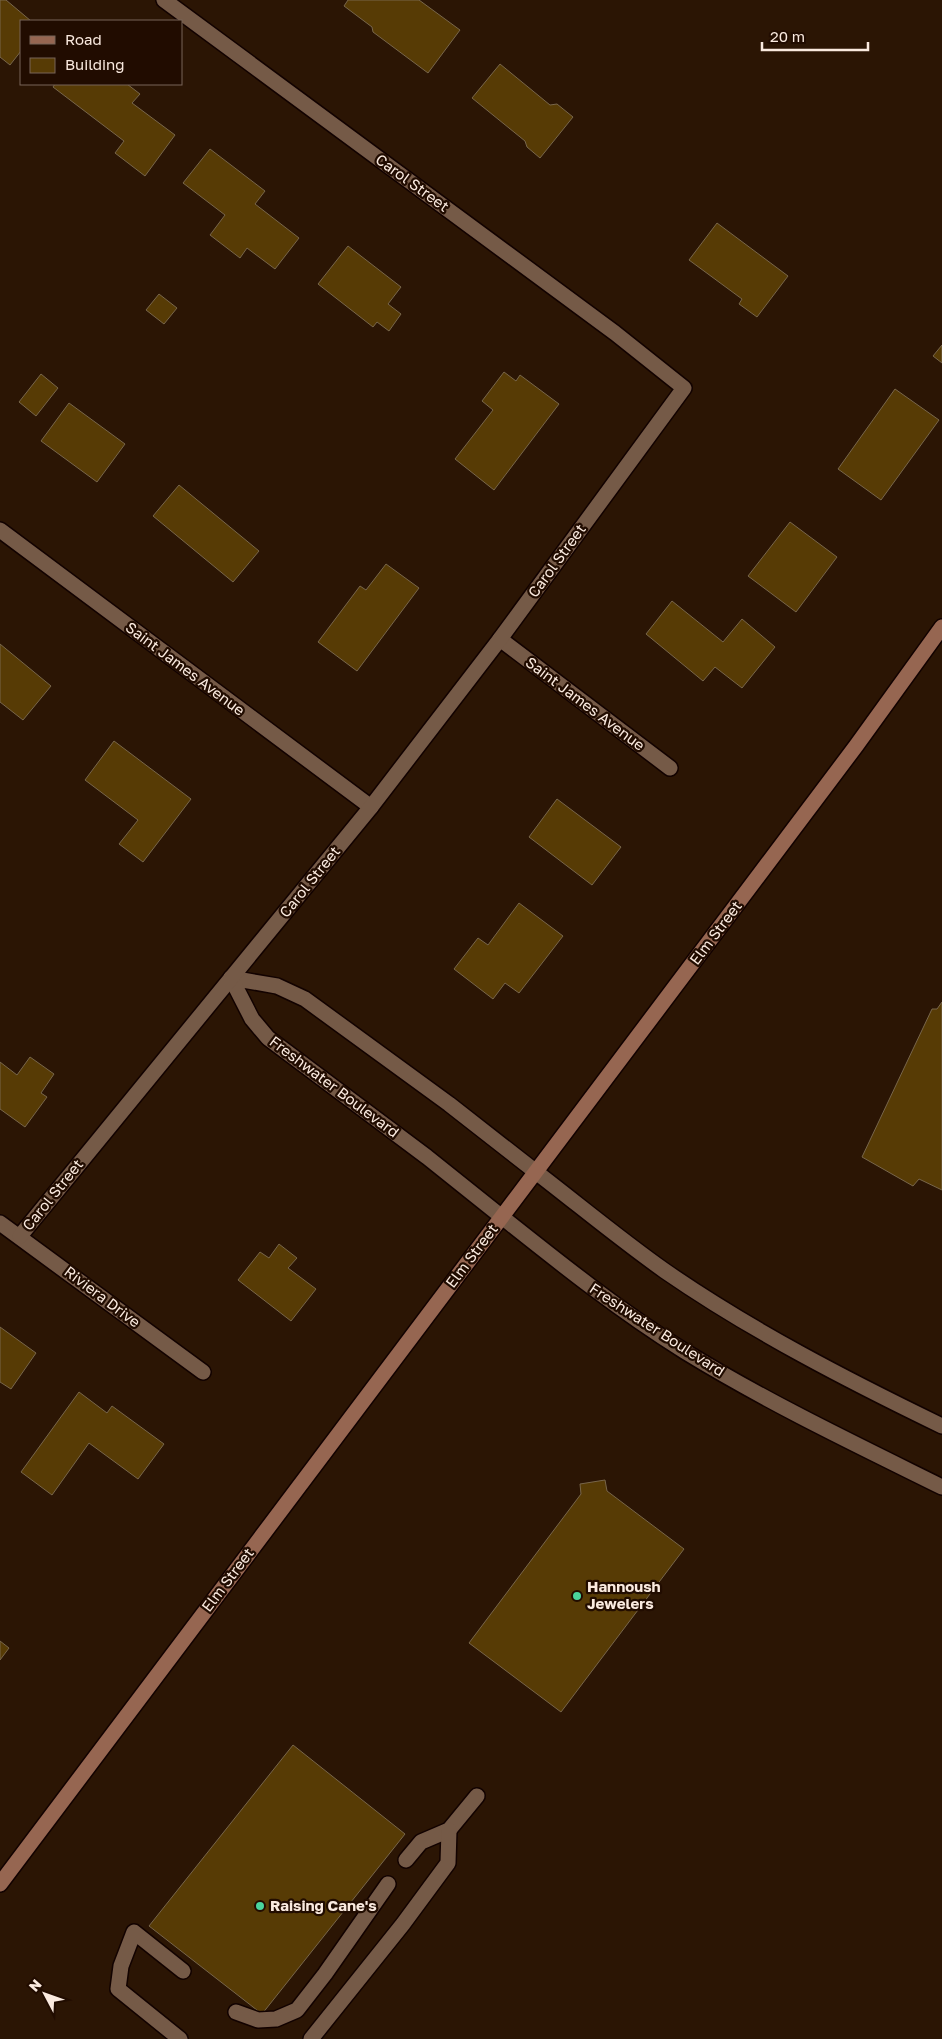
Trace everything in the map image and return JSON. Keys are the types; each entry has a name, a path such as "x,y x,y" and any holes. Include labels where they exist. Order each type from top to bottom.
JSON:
{"main road":[{"name":"Elm Street","path":"0,1884 882,711 942,628"}],"street":[{"name":"Carol Street","path":"20,1236 371,807 500,639 684,388 614,332 164,0"},
{"name":"Saint James Avenue","path":"0,530 371,807"},
{"name":"Saint James Avenue","path":"500,639 670,768"},
{"path":"231,978 277,986 305,999 449,1104 643,1255 732,1314 865,1389 942,1426"},
{"name":"Freshwater Boulevard","path":"231,978 252,1019 268,1038 427,1157 574,1275 623,1311 684,1351 803,1418 942,1487"},
{"name":"Riviera Drive","path":"0,1223 203,1372"},
{"path":"406,1860 421,1842 449,1830 477,1796"},
{"path":"311,2039 403,1924 448,1863 449,1830"},
{"path":"236,2012 258,2020 276,2019 297,2010 325,1974 388,1884"},
{"path":"180,2039 118,1989 122,1966 134,1932 183,1971"}],"building":[{"path":"0,0 6,0 30,20 20,20 20,52 10,65 0,57"},
{"path":"348,0 419,0 460,30 428,73 373,32 372,27 344,6"},
{"path":"500,64 550,105 557,104 573,117 540,158 527,147 525,141 472,98"},
{"path":"54,85 128,85 140,94 132,103 175,135 145,176 115,153 124,141 53,87"},
{"path":"210,149 265,191 255,204 299,238 275,269 247,248 240,258 210,235 225,215 183,183"},
{"path":"717,223 788,276 757,317 739,304 742,299 689,260"},
{"path":"348,246 401,287 388,304 401,314 389,331 377,322 373,327 318,284"},
{"path":"159,294 177,308 164,324 146,310"},
{"path":"942,345 942,363 933,356"},
{"path":"504,372 516,381 520,375 559,404 494,490 455,459 493,410 482,401"},
{"path":"41,374 58,388 36,416 19,402"},
{"path":"895,389 939,420 881,500 838,469"},
{"path":"69,403 125,444 97,482 41,441"},
{"path":"179,485 259,551 233,582 153,516"},
{"path":"790,522 837,557 796,612 748,576"},
{"path":"386,564 419,588 357,671 318,642 360,586 366,590"},
{"path":"672,601 723,642 742,619 775,647 742,688 715,667 703,681 646,634"},
{"path":"0,644 51,686 23,720 0,702"},
{"path":"114,741 191,799 143,862 119,844 138,820 85,780"},
{"path":"557,799 621,847 592,885 529,837"},
{"path":"519,903 563,936 519,993 505,983 493,999 454,969 478,938 488,945"},
{"path":"942,1002 942,1190 919,1179 913,1186 862,1157 932,1009 937,1009"},
{"path":"30,1057 54,1074 41,1093 47,1097 25,1127 0,1109 0,1062 17,1075"},
{"path":"279,1244 297,1258 288,1268 316,1289 291,1321 238,1280 260,1252 269,1258"},
{"path":"0,1327 36,1353 11,1389 0,1382"},
{"path":"79,1392 107,1413 112,1406 164,1444 138,1479 89,1443 52,1495 21,1472"},
{"name":"Hannoush Jewelers","path":"605,1480 607,1491 684,1549 561,1712 469,1643 581,1494 580,1484"},
{"path":"0,1641 9,1648 0,1660"},
{"path":"293,1745 405,1834 262,2014 149,1926"}],"place":[{"name":"Hannoush Jewelers","path":"577,1596"},
{"name":"Raising Cane's","path":"260,1906"}]}
